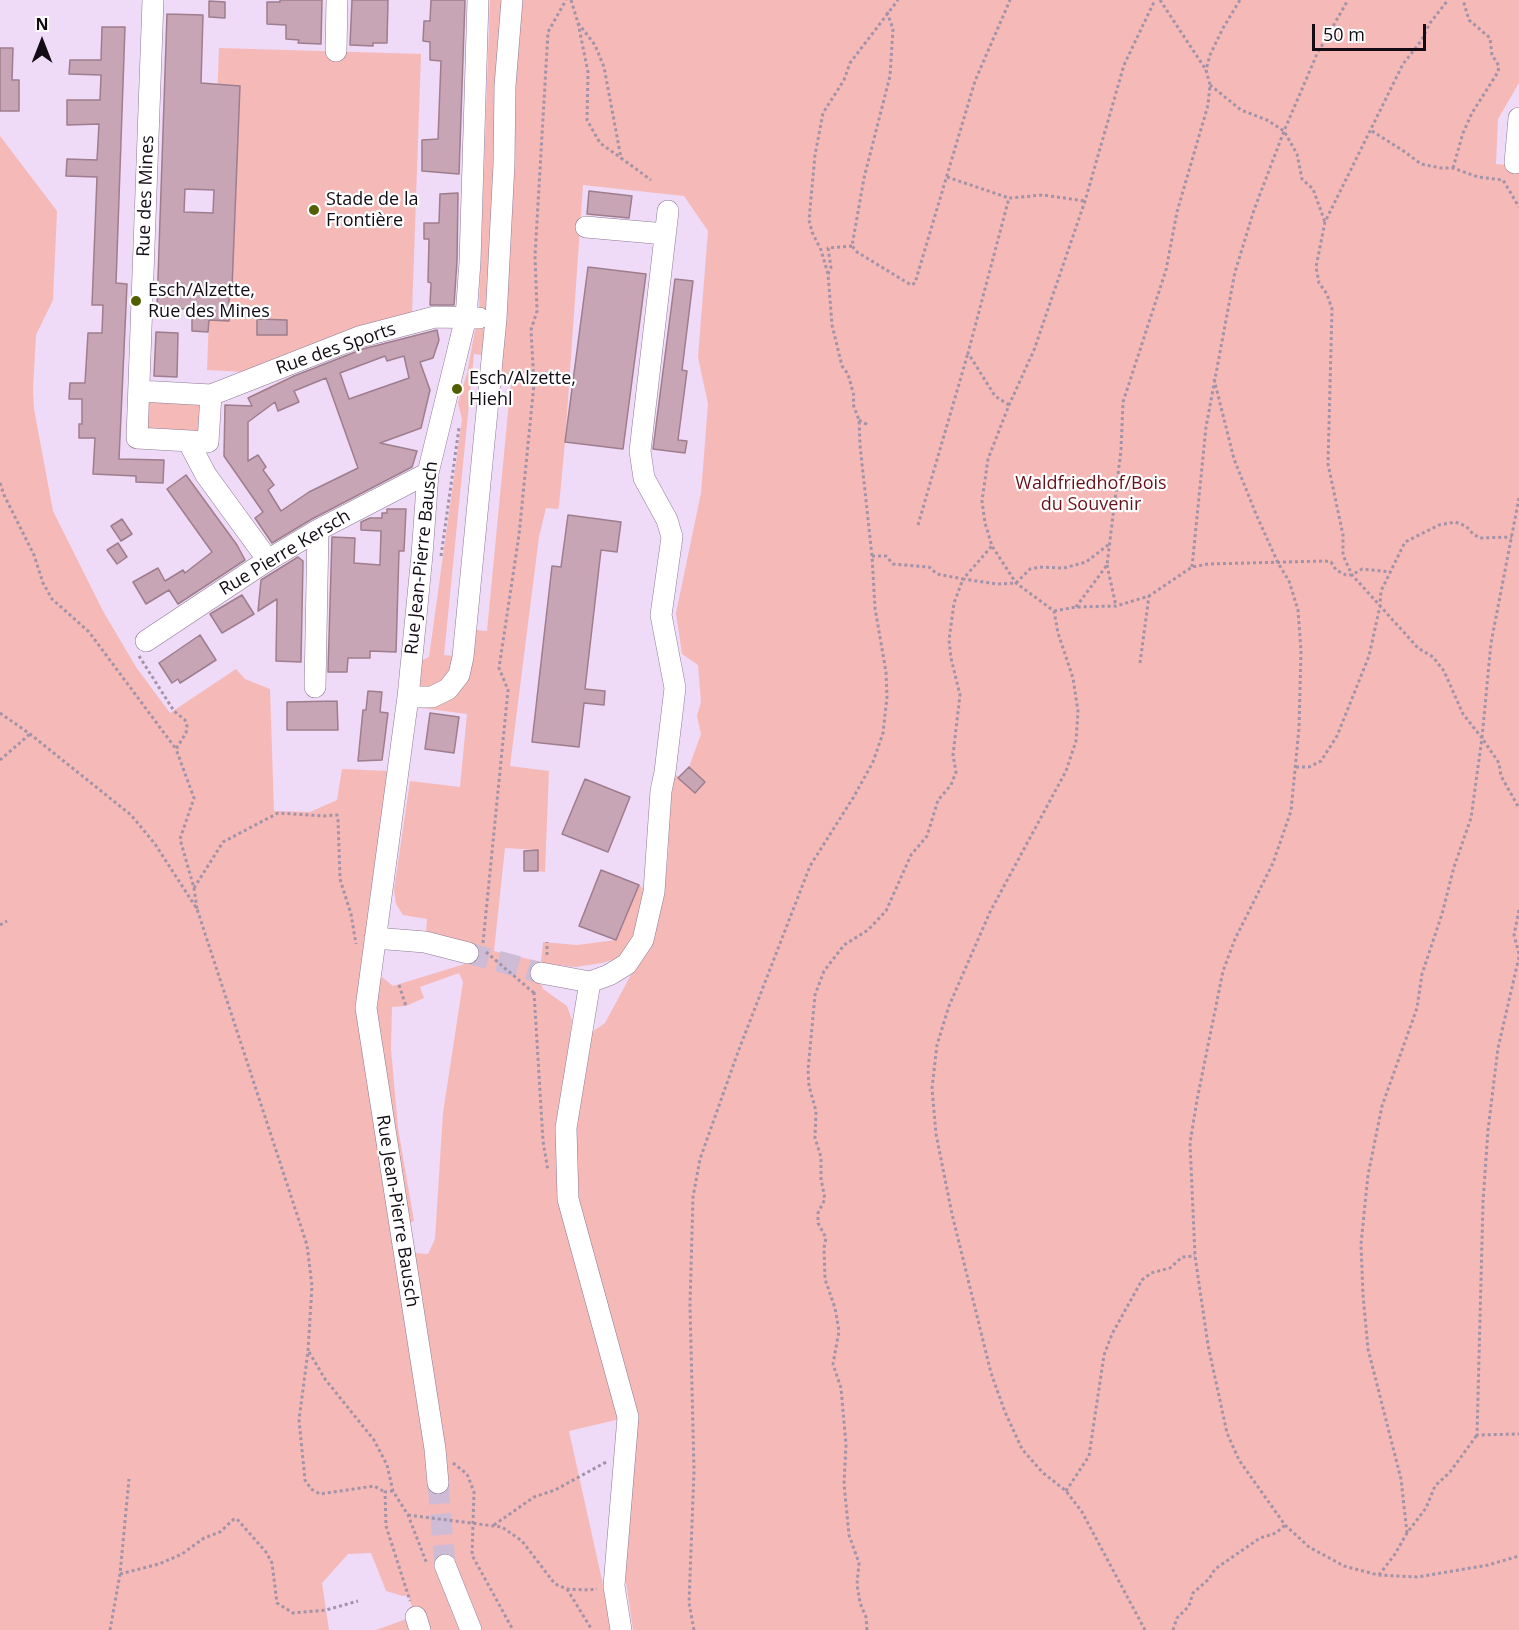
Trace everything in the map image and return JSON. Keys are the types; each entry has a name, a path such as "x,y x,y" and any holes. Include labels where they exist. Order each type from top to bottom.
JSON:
{"street":[{"name":"Rue des Mines","path":"153,0 137,438 189,441"},
{"path":"336,51 338,0"},
{"name":"Rue Jean-Pierre Bausch","path":"438,1483 435,1449 366,1008 408,697 428,473 466,317 470,262 478,0"},
{"path":"408,697 432,697 448,689 459,675 464,648 498,356 496,319 504,164 505,86 512,0"},
{"path":"1515,163 1519,118"},
{"path":"539,978 590,982 609,975 627,964 643,940 654,892 661,791 675,688 661,615 672,537 667,520 644,478 640,451 668,211"},
{"path":"586,227 665,234"},
{"name":"Rue des Sports","path":"211,395 359,337 435,317 496,319"},
{"path":"139,392 211,395 208,442 189,441 206,475 268,560"},
{"name":"Rue Pierre Kersch","path":"146,641 268,560 318,530 428,473"},
{"path":"315,687 318,530"},
{"path":"374,947 425,942 468,953"},
{"path":"590,982 566,1128 568,1199 628,1417 614,1586 621,1630"},
{"path":"445,1565 471,1630"}],"path":[{"path":"539,978 483,949 508,690 499,668 519,535 534,384 531,330 537,311 535,256 548,32 566,0"},
{"path":"571,0 588,72 587,120 600,143 651,180"},
{"path":"694,1630 689,1603 694,1471 690,1305 693,1197 700,1159 738,1052 810,866 873,762 883,733 886,697 885,672 875,608 859,420 853,404 854,396 848,374 842,366 832,325 828,274 809,220 815,155 823,113 844,80 850,63 898,0"},
{"path":"887,12 893,29 890,76 864,178 852,246 857,252 911,285 915,283 975,81 1010,0"},
{"path":"1155,0 1124,64 1085,201 1034,350 988,459 982,501 985,523 992,546 1016,583 1054,611 1076,607 1116,606 1149,596 1192,567 1208,564 1331,562 1336,570 1346,575 1362,569 1391,572"},
{"path":"1116,606 1107,565 1121,450 1123,402 1166,270 1177,212 1208,105 1210,85 1206,70 1160,0"},
{"path":"1206,70 1210,55 1223,28 1240,0"},
{"path":"1192,567 1206,427 1235,272 1254,210 1284,131 1317,54 1348,0"},
{"path":"1448,0 1403,64 1372,131 1325,222 1316,267 1319,283 1327,294 1332,309 1328,464 1343,535 1343,555 1352,574 1418,648 1433,657 1444,671 1463,714 1499,764 1501,776 1519,808"},
{"path":"1453,168 1463,133 1472,113 1498,72 1499,66 1492,55 1490,38 1469,20 1463,0"},
{"path":"578,23 595,45 604,67 621,158"},
{"path":"1210,85 1241,110 1267,120 1284,131 1297,154 1302,179 1312,189 1325,222"},
{"path":"1372,131 1421,164 1453,168 1478,177 1503,180 1519,207"},
{"path":"947,177 1009,198 1043,195 1085,201"},
{"path":"918,525 1009,198"},
{"path":"828,274 831,268 828,248 852,246"},
{"path":"968,352 995,396 1009,405"},
{"path":"1214,379 1234,459 1278,563 1289,581 1298,610 1300,651 1299,728 1291,811 1273,863 1235,939 1223,971 1190,1143 1195,1256 1208,1345 1227,1433 1239,1460 1285,1525 1309,1547 1344,1566 1378,1575 1417,1577 1488,1565 1519,1556"},
{"path":"859,420 868,425"},
{"path":"0,483 34,555 43,583 52,598 90,632 176,748 194,798 180,839 194,888 197,909 307,1245 312,1286 308,1351 299,1420 305,1480 311,1489 320,1494 374,1486 385,1492 393,1491"},
{"path":"1407,1533 1401,1479 1368,1348 1361,1244 1368,1175 1382,1106 1417,1008 1422,974 1471,818 1482,738 1491,643 1519,498"},
{"path":"1296,767 1309,767 1322,761 1337,736 1369,656 1381,591 1406,542 1439,525 1455,522 1466,526 1480,538 1512,537"},
{"path":"872,556 886,556 893,564 928,567 937,574 997,584 1016,583 1030,569 1064,568 1086,562 1108,545"},
{"path":"867,1630 857,1584 859,1563 849,1535 844,1484 846,1445 841,1388 833,1364 838,1331 835,1308 825,1279 826,1238 818,1223 818,1213 825,1199 821,1179 821,1157 815,1138 816,1111 809,1086 808,1070 814,995 824,971 844,945 868,930 885,911 911,855 927,836 938,800 951,785 956,772 953,755 960,695 951,658 950,640 954,603 963,579 992,546"},
{"path":"1076,607 1107,565"},
{"path":"1140,663 1149,596"},
{"path":"1054,611 1058,633 1075,689 1078,711 1076,741 1066,771 990,912 954,996 937,1045 932,1088 936,1134 952,1214 991,1373 1005,1412 1022,1449 1042,1472 1066,1491 1082,1512 1144,1630"},
{"path":"146,641 134,649 174,711 185,720 187,726 186,733 176,748"},
{"path":"0,713 30,734 131,815 155,844 197,909"},
{"path":"0,760 30,734"},
{"path":"194,888 223,842 278,813 324,816 337,814 340,879 351,914 356,946 363,954 374,947"},
{"path":"1378,1575 1426,1508 1435,1486 1450,1472 1477,1435 1483,1202 1488,1130 1498,1048 1519,955 1514,935 1519,910"},
{"path":"0,925 7,921"},
{"path":"547,942 539,978 543,1141 549,1176"},
{"path":"399,985 406,1006"},
{"path":"1066,1491 1089,1456 1104,1355 1112,1334 1142,1280 1151,1273 1170,1268 1182,1257 1195,1256"},
{"path":"308,1351 325,1379 374,1440 387,1465 393,1491 408,1515 502,1527 522,1541 555,1584 567,1589 588,1590 614,1586"},
{"path":"1477,1435 1519,1434"},
{"path":"435,1449 467,1474 474,1492 472,1555 513,1630"},
{"path":"492,1526 534,1497 555,1490 625,1451"},
{"path":"110,1630 120,1574 129,1479"},
{"path":"385,1492 386,1526 418,1623"},
{"path":"120,1574 159,1564 174,1557 204,1538 220,1532 234,1519 237,1519 266,1552 272,1563 277,1603 293,1612 326,1610 358,1601"},
{"path":"1173,1630 1177,1618 1189,1606 1193,1593 1209,1579 1215,1569 1260,1538 1276,1533 1285,1525"},
{"path":"567,1589 592,1630"}],"green space":[{"name":"Waldfriedhof/Bois du Souvenir","path":"490,0 1519,0 1519,83 1498,119 1496,164 1519,166 1519,1630 633,1630 624,1568 637,1415 576,1197 575,1118 592,1032 605,1023 633,971 664,892 670,802 675,775 679,777 689,767 701,734 697,716 701,702 698,665 682,654 676,613 701,493 708,404 698,357 708,231 684,196 583,185 559,506 558,509 546,508 539,537 510,766 549,771 545,872 538,871 537,850 505,848 494,951 541,962 543,942 577,945 616,940 639,885 646,891 635,939 621,957 602,963 575,967 542,963 540,982 543,989 567,1006 572,1020 559,1123 620,1419 569,1431 613,1630 481,1630 453,1565 434,1566 459,1630 376,1630 415,1616 408,1595 403,1596 386,1591 371,1553 348,1554 322,1583 329,1630 0,1630 0,136 57,211 53,300 36,335 33,388 34,409 53,511 103,611 136,667 170,713 236,669 245,679 270,689 274,811 310,812 337,800 342,769 390,771 366,1008 382,977 393,986 468,963 426,933 427,919 403,915 396,904 394,890 410,781 460,787 467,714 421,708 424,690 418,688 421,661 429,657 462,419 458,403 467,373 479,309","holes":["474,354 492,356 490,378 511,381 487,631 466,629 463,657 444,655","459,973 463,982 443,1113 435,1239 428,1254 413,1253 408,1223 414,1221 398,1128 391,1049 392,1007 406,1006 424,998 420,987"]},
{"name":"Stade de la Frontière","path":"219,48 421,54 412,313 245,372 207,370"},
{"path":"145,398 204,401 203,435 143,432"}],"building":[{"path":"280,0 322,0 321,44 298,43 299,40 286,39 286,25 267,24 267,2 280,2"},
{"path":"352,0 388,0 387,43 373,43 373,46 350,45"},
{"path":"431,0 465,0 459,174 422,171 422,140 438,139 441,61 430,60 430,42 423,41 424,21 430,21"},
{"path":"209,1 225,2 225,18 209,17"},
{"path":"167,14 203,15 201,83 240,86 229,321 209,320 208,332 192,331 192,309 157,308","holes":["185,189 214,190 213,213 184,212"]},
{"path":"102,27 125,27 116,283 127,284 119,459 164,460 163,483 136,482 136,476 93,474 95,438 79,438 79,424 82,424 82,399 69,399 70,383 85,383 88,333 102,333 103,305 92,305 97,177 66,176 67,159 97,160 99,124 67,125 67,100 100,100 101,75 69,74 70,60 101,60"},
{"path":"0,48 13,48 12,80 19,80 19,111 0,111"},
{"path":"589,191 632,196 629,218 587,214"},
{"path":"458,193 454,305 430,305 429,239 424,239 424,223 439,223 440,194"},
{"path":"588,267 646,274 623,449 565,442"},
{"path":"675,279 693,281 682,370 687,371 678,440 687,441 685,453 653,449"},
{"path":"257,319 287,320 287,335 257,335"},
{"path":"437,330 439,340 433,358 420,362 430,390 421,428 380,443 417,451 412,467 312,519 272,543 255,518 263,512 224,456 225,405 252,406 248,398 294,376 363,349","holes":["385,356 387,361 404,356 409,378 349,399 340,373","326,378 358,468 309,492 281,511 268,490 274,485 263,470 266,467 258,455 248,461 248,422 275,402 278,411 299,402 294,391"]},
{"path":"156,332 178,333 177,377 154,376"},
{"path":"186,475 237,545 245,560 178,604 169,590 146,604 133,582 158,568 165,581 183,570 185,573 212,552 167,489"},
{"path":"387,509 406,509 404,551 399,551 396,652 370,651 370,658 348,658 347,672 328,672 332,537 355,538 354,563 380,565 381,531 361,530 361,522 370,518 382,518 382,513 387,513"},
{"path":"568,515 621,522 617,552 601,550 585,689 605,691 604,705 584,703 579,747 532,742 552,566 561,567"},
{"path":"122,519 132,534 121,541 111,526"},
{"path":"118,543 127,557 117,564 107,550"},
{"path":"298,557 303,561 301,662 276,661 277,599 258,611 261,580"},
{"path":"242,595 254,614 222,633 210,614"},
{"path":"200,635 216,660 180,683 178,679 172,683 159,663"},
{"path":"368,691 382,692 380,712 388,713 382,760 358,761 363,710 366,710"},
{"path":"337,701 338,730 287,730 287,702"},
{"path":"430,713 459,717 454,753 425,749"},
{"path":"689,767 705,782 695,793 678,778"},
{"path":"585,779 630,797 608,852 562,834"},
{"path":"538,850 538,871 524,871 524,851"},
{"path":"601,870 639,885 616,940 579,926"}],"tunnel":[{"path":"468,953 541,973"},
{"path":"438,1483 445,1565"}],"place":[{"name":"Stade de la Frontière","path":"314,210"},
{"name":"Esch/Alzette, Rue des Mines","path":"136,301"},
{"name":"Esch/Alzette, Hiehl","path":"457,389"}]}
